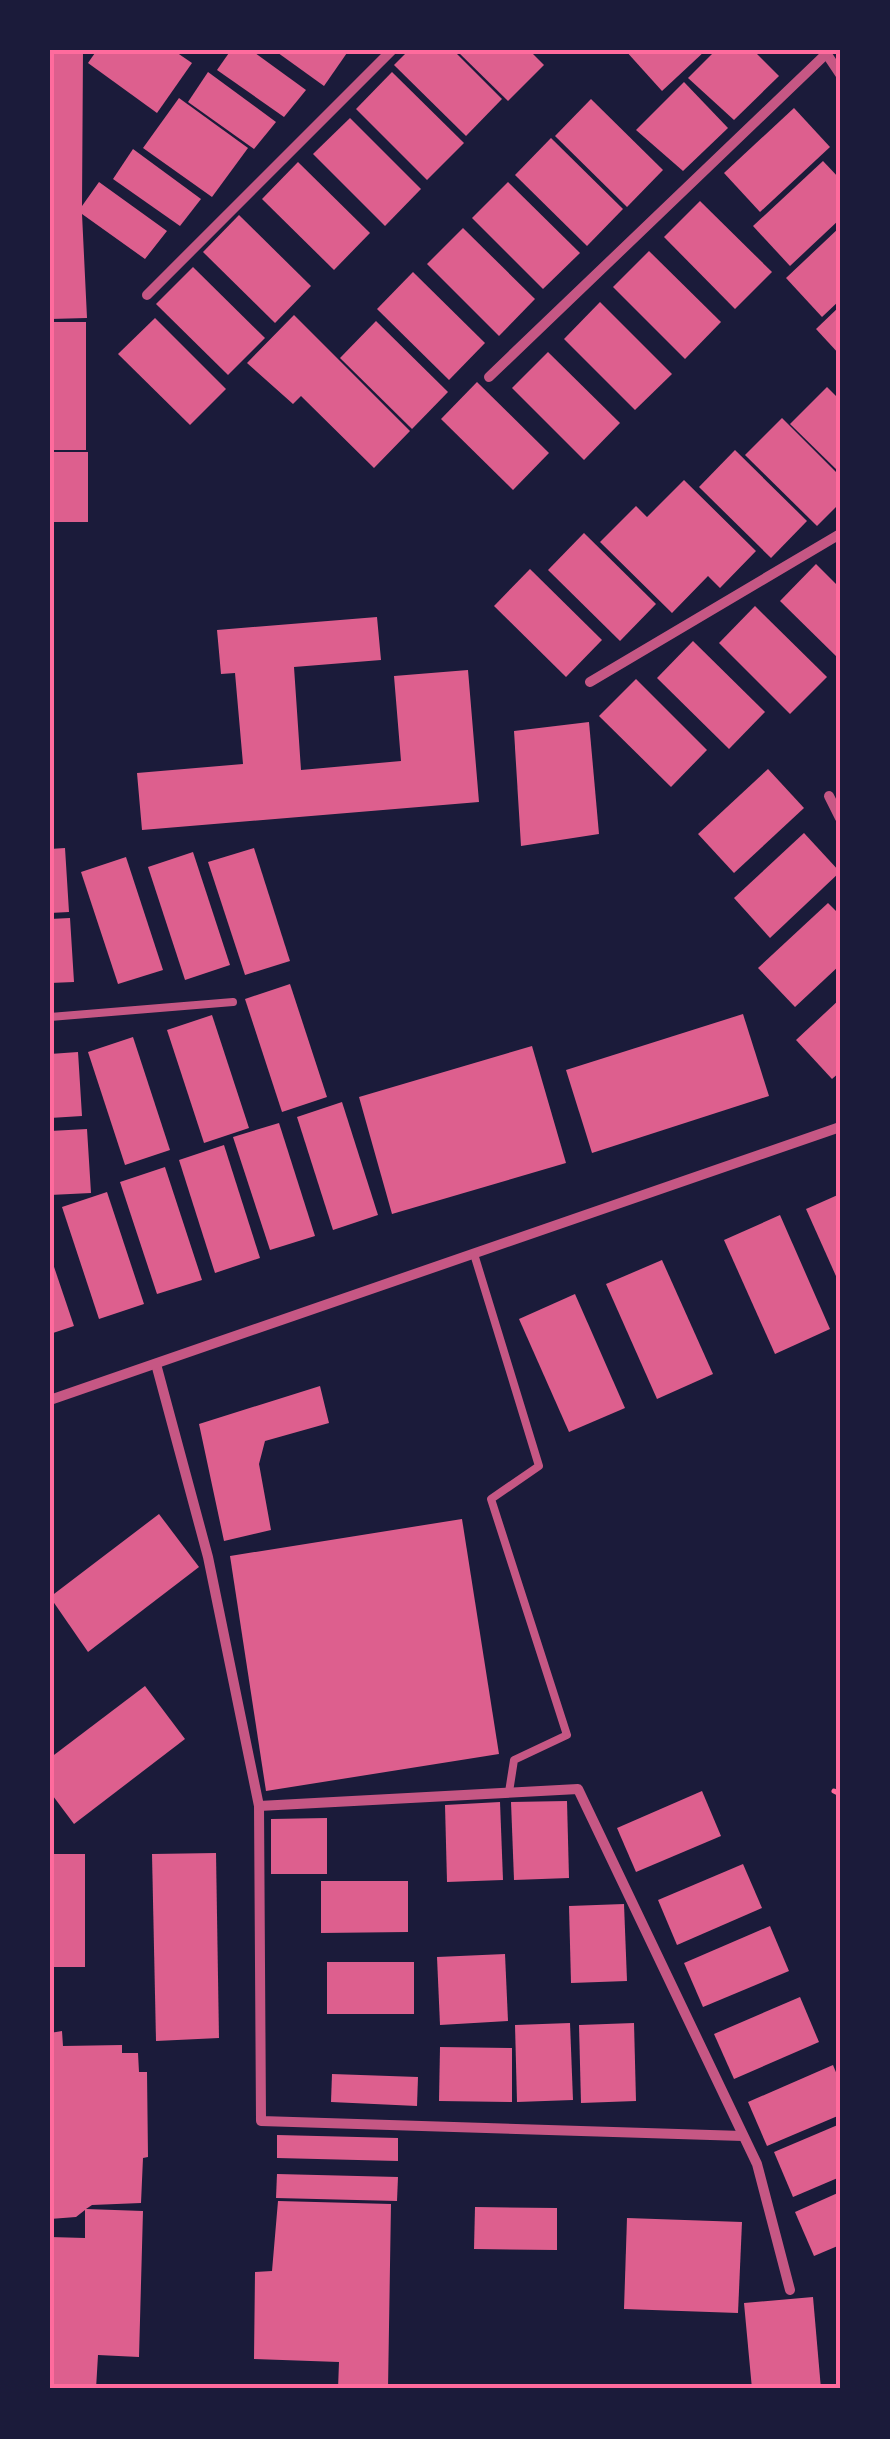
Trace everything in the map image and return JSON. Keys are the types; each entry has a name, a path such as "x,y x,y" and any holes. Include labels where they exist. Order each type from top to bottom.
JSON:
{"street":[{"path":"147,295 392,50"},
{"path":"489,377 824,52 840,74"},
{"path":"590,682 840,534"},
{"path":"829,796 840,818"},
{"path":"50,1400 840,1127"},
{"path":"156,1364 208,1557 259,1806 261,2121 743,2136"},
{"path":"259,1806 578,1789 757,2164 790,2290"}],"lane":[{"path":"50,1016 232,1002"},
{"path":"474,1254 539,1466 490,1499 567,1735 514,1760 509,1792"}],"building":[{"path":"50,50 83,50 82,206 99,182 167,231 145,259 82,214 87,318 50,319"},
{"path":"97,50 173,50 192,63 157,113 88,63"},
{"path":"231,50 251,50 306,90 284,117 217,70"},
{"path":"274,50 349,50 324,86"},
{"path":"409,50 453,50 502,99 466,136 394,65"},
{"path":"456,50 529,50 544,65 508,101"},
{"path":"625,50 706,50 662,91"},
{"path":"716,50 753,50 779,76 734,120 688,78"},
{"path":"208,72 276,122 254,149 188,102"},
{"path":"392,72 464,143 427,180 356,109"},
{"path":"684,82 728,128 683,171 636,130"},
{"path":"179,98 248,148 212,197 143,148"},
{"path":"591,99 663,170 627,207 555,136"},
{"path":"794,108 830,147 760,212 724,173"},
{"path":"350,118 421,189 385,226 313,154"},
{"path":"551,138 623,209 587,246 515,175"},
{"path":"133,149 201,199 180,226 113,179"},
{"path":"823,161 840,179 840,219 790,266 753,226"},
{"path":"298,162 370,233 334,270 262,199"},
{"path":"508,182 580,253 543,289 472,218"},
{"path":"700,201 772,272 735,309 664,237"},
{"path":"239,215 311,286 275,323 203,252"},
{"path":"840,227 840,300 822,317 786,278"},
{"path":"463,228 535,299 499,336 427,264"},
{"path":"649,251 721,322 685,359 613,287"},
{"path":"193,267 265,338 228,375 156,304"},
{"path":"413,272 485,343 449,380 377,309"},
{"path":"600,302 672,374 635,410 564,339"},
{"path":"840,306 840,355 816,329"},
{"path":"294,315 410,431 374,468 301,396 293,404 247,363"},
{"path":"155,318 226,389 190,425 118,354"},
{"path":"376,321 448,392 412,429 340,358"},
{"path":"50,322 86,322 86,450 50,450"},
{"path":"548,352 620,423 584,460 512,388"},
{"path":"477,382 549,453 513,490 441,419"},
{"path":"827,387 840,400 840,473 790,424"},
{"path":"782,418 840,476 840,503 817,526 745,455"},
{"path":"735,450 807,521 771,558 699,487"},
{"path":"50,452 88,452 88,522 50,522"},
{"path":"684,480 756,551 720,588 708,576 672,613 600,542 636,506 647,517"},
{"path":"584,533 656,604 620,641 548,570"},
{"path":"816,564 840,588 840,660 780,601"},
{"path":"530,569 602,640 566,677 494,606"},
{"path":"755,606 827,677 790,714 719,643"},
{"path":"377,617 381,660 294,667 301,770 401,761 394,676 468,670 479,802 142,830 137,773 243,764 235,673 221,674 217,630"},
{"path":"693,641 765,712 729,749 657,678"},
{"path":"636,679 707,750 671,787 599,716"},
{"path":"589,722 599,834 521,846 514,731"},
{"path":"768,769 804,808 734,873 698,834"},
{"path":"804,833 840,872 770,938 734,898"},
{"path":"65,848 69,912 50,913 50,849"},
{"path":"254,848 290,961 245,975 208,862"},
{"path":"193,852 230,965 185,980 148,867"},
{"path":"126,857 163,970 118,984 81,872"},
{"path":"828,903 840,915 840,965 795,1007 758,968"},
{"path":"70,918 74,982 50,983 50,919"},
{"path":"290,984 327,1097 282,1112 245,999"},
{"path":"840,999 840,1072 832,1079 796,1040"},
{"path":"743,1014 769,1096 592,1153 566,1070"},
{"path":"212,1015 249,1128 204,1143 167,1030"},
{"path":"133,1037 170,1150 125,1165 88,1052"},
{"path":"532,1046 566,1163 392,1214 359,1097"},
{"path":"78,1052 82,1116 50,1118 50,1054"},
{"path":"342,1102 378,1215 333,1230 297,1117"},
{"path":"279,1123 315,1236 270,1250 233,1137"},
{"path":"87,1129 91,1193 50,1195 50,1131"},
{"path":"224,1145 260,1258 215,1273 179,1160"},
{"path":"165,1167 202,1280 157,1294 120,1182"},
{"path":"107,1192 144,1304 99,1319 62,1207"},
{"path":"840,1194 840,1285 806,1209"},
{"path":"780,1215 830,1329 775,1354 724,1240"},
{"path":"50,1255 74,1326 50,1334"},
{"path":"662,1260 713,1374 657,1399 606,1284"},
{"path":"575,1294 625,1408 569,1432 519,1319"},
{"path":"320,1386 329,1423 265,1441 259,1464 271,1530 224,1541 199,1424"},
{"path":"159,1514 199,1567 88,1652 50,1597"},
{"path":"462,1519 499,1754 266,1791 230,1556"},
{"path":"145,1686 185,1739 74,1824 50,1792 50,1758"},
{"path":"702,1791 721,1836 636,1872 617,1828"},
{"path":"567,1801 569,1878 514,1880 511,1802"},
{"path":"500,1802 503,1880 447,1882 445,1805"},
{"path":"327,1818 327,1874 271,1874 271,1819"},
{"path":"216,1853 219,2038 156,2041 152,1854"},
{"path":"50,1854 85,1854 85,1967 50,1967"},
{"path":"743,1864 762,1908 677,1945 658,1900"},
{"path":"321,1881 408,1881 408,1932 321,1933"},
{"path":"624,1904 627,1981 571,1983 569,1906"},
{"path":"770,1926 789,1971 703,2007 684,1963"},
{"path":"505,1954 508,2021 440,2025 437,1957"},
{"path":"327,1962 414,1962 414,2014 327,2014"},
{"path":"800,1997 819,2042 734,2079 714,2034"},
{"path":"570,2023 573,2100 517,2102 515,2025"},
{"path":"634,2023 636,2101 581,2103 579,2025"},
{"path":"62,2031 63,2046 122,2045 122,2053 138,2053 139,2072 147,2072 148,2157 143,2158 141,2203 92,2205 86,2209 143,2211 139,2357 98,2355 96,2389 50,2389 50,2237 85,2238 85,2210 76,2217 50,2219 50,2033"},
{"path":"440,2047 512,2048 512,2102 439,2101"},
{"path":"833,2065 840,2082 840,2115 767,2146 748,2102"},
{"path":"332,2074 418,2077 417,2106 331,2102"},
{"path":"840,2124 840,2177 793,2197 774,2152"},
{"path":"277,2135 398,2138 398,2161 277,2158"},
{"path":"277,2174 398,2177 397,2201 276,2198"},
{"path":"840,2192 840,2245 814,2256 795,2212"},
{"path":"278,2201 391,2204 388,2389 338,2389 339,2362 254,2359 255,2272 272,2271"},
{"path":"475,2207 557,2208 557,2250 474,2249"},
{"path":"627,2218 742,2222 738,2313 624,2309"},
{"path":"813,2297 821,2389 752,2389 744,2303"}]}
